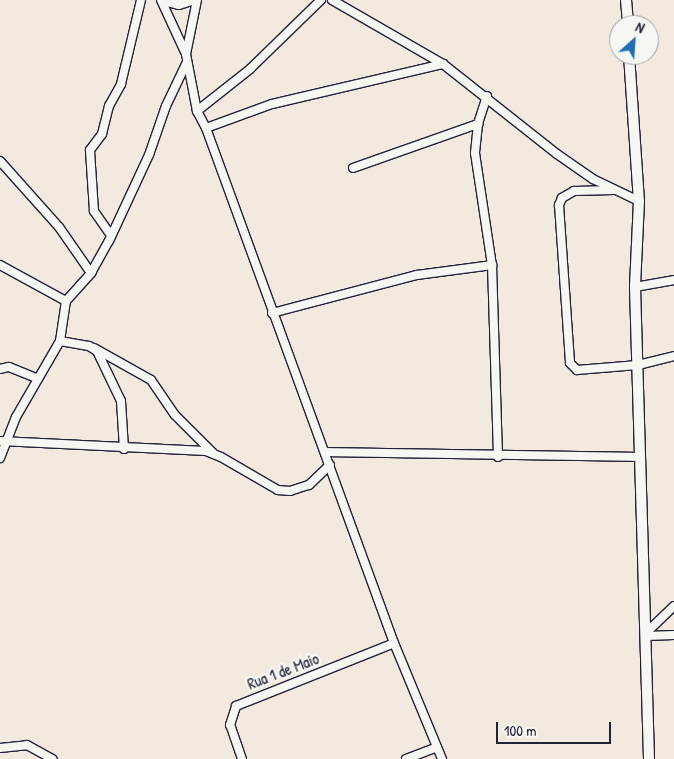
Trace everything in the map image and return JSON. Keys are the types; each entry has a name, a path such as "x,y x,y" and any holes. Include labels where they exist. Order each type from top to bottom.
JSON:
{"main road":[{"path":"162,0 179,4 191,0"},
{"path":"626,0 627,15"},
{"path":"630,65 639,201 635,287 649,759"}],"street":[{"path":"110,234 94,211 90,150 102,134 109,106 121,84 140,0"},
{"path":"162,0 186,54"},
{"path":"196,0 186,63 197,111 206,128 272,313 326,452 394,643 442,759"},
{"path":"197,111 250,69 321,0"},
{"path":"332,0 442,64 487,96 557,154 615,190 639,201"},
{"path":"0,458 3,442 36,378 60,341 66,301 91,273 149,155 166,106 186,63"},
{"path":"206,128 272,104 442,64"},
{"path":"487,96 478,124 477,180 492,264 498,457"},
{"path":"353,168 478,124"},
{"path":"0,161 59,227 91,273"},
{"path":"615,190 574,191 562,198 560,205 570,363 577,370 638,365 674,356"},
{"path":"272,313 417,275 492,264"},
{"path":"0,265 66,301"},
{"path":"635,287 674,280"},
{"path":"60,341 94,348 151,380 175,415 214,454 278,490 290,491 309,485 330,465"},
{"path":"94,348 121,400 124,449"},
{"path":"0,369 9,367 36,378"},
{"path":"3,442 214,454"},
{"path":"326,452 400,452 498,457 640,457"},
{"path":"646,634 674,606"},
{"path":"646,634 674,635"},
{"name":"Rua 1 de Maio","path":"242,759 230,725 236,706 394,643"},
{"path":"0,748 27,745 52,759"},
{"path":"406,759 438,747"}]}
